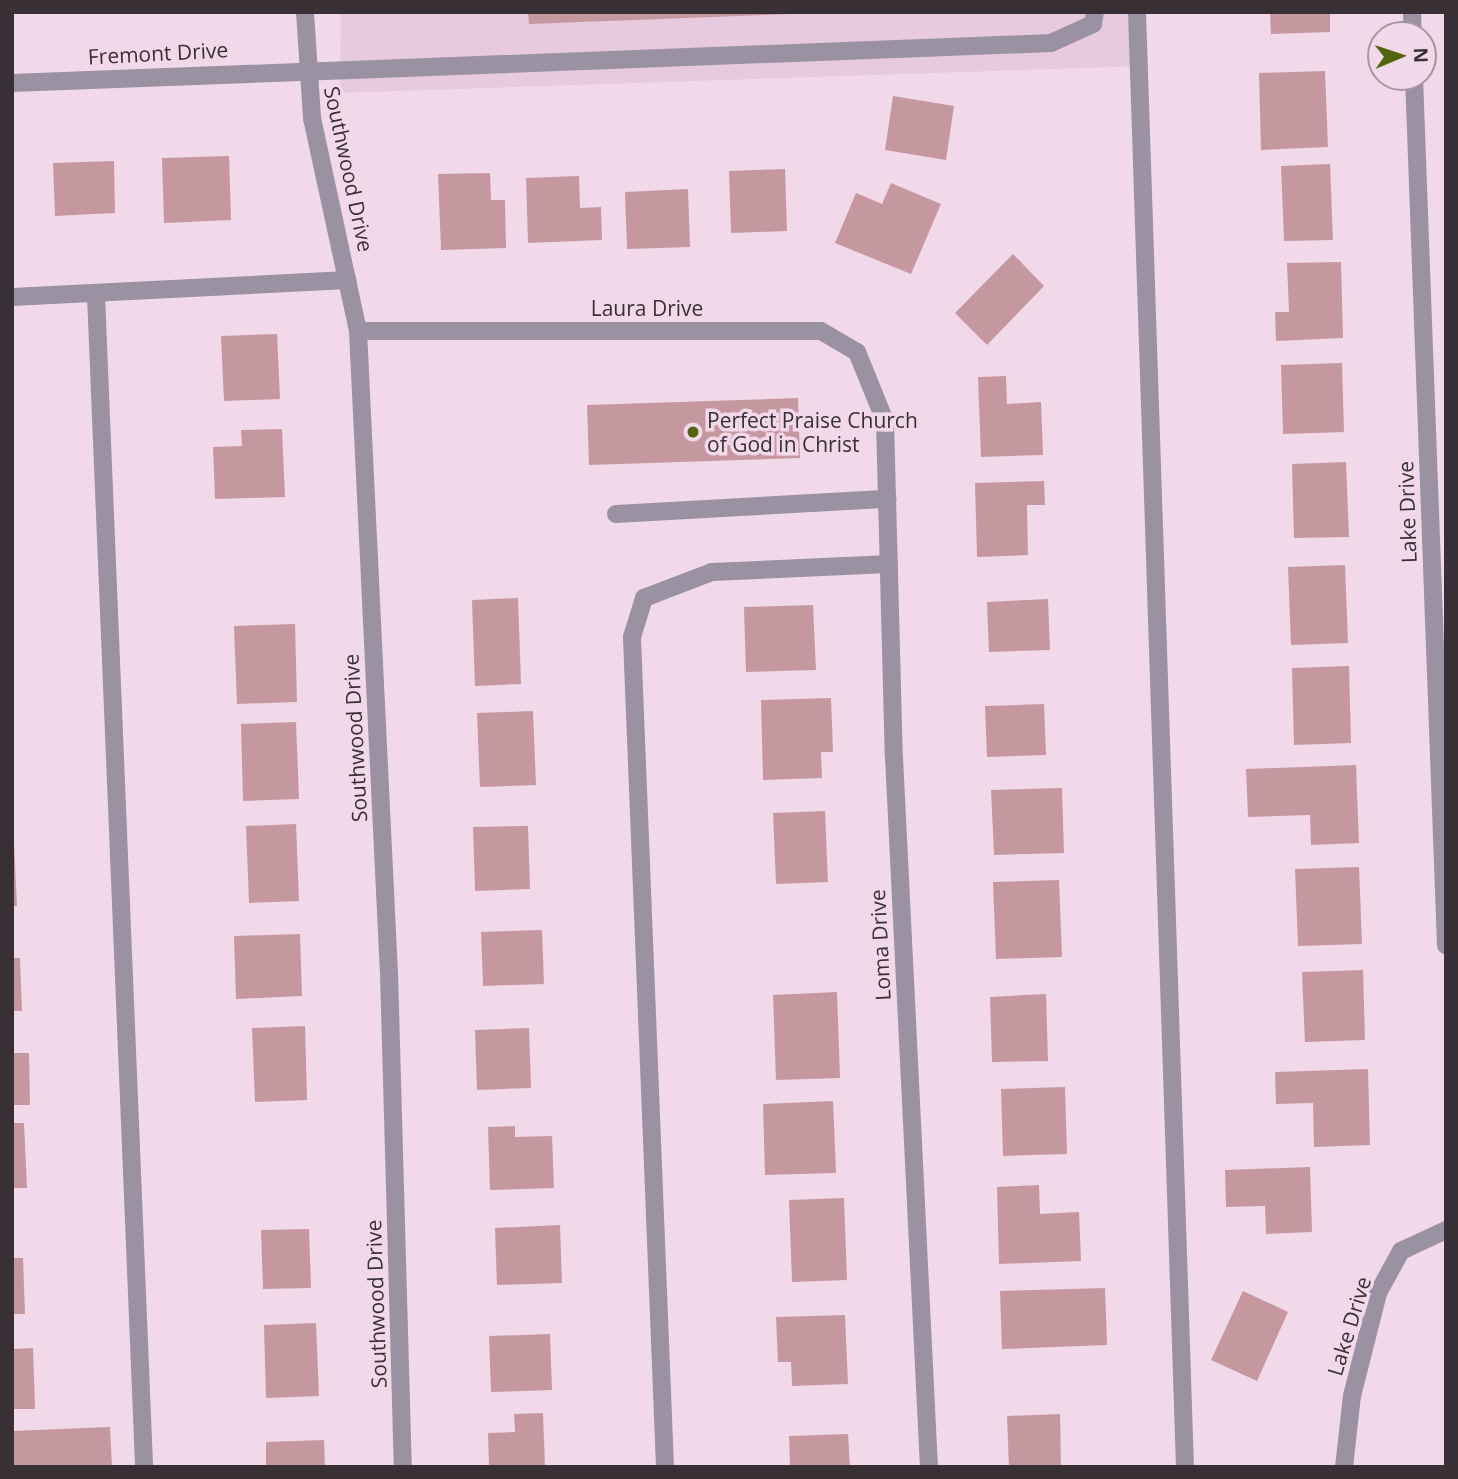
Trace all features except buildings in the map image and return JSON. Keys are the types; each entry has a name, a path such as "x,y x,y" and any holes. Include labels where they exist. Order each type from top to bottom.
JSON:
{"street":[{"name":"Southwood Drive","path":"305,12 305,69 358,331 388,959 403,1467"},
{"name":"Fremont Drive","path":"12,83 305,69 1051,43 1093,24 1095,12"},
{"path":"1137,12 1185,1467"},
{"name":"Lake Drive","path":"1415,91 1446,945"},
{"path":"12,297 96,295 348,280"},
{"path":"96,295 144,1467"},
{"name":"Laura Drive","path":"358,331 821,331 858,352 886,421"},
{"name":"Loma Drive","path":"886,421 889,564 929,1467"},
{"path":"616,514 888,499"},
{"path":"665,1467 632,636 645,598 712,572 889,564"},
{"name":"Lake Drive","path":"1344,1467 1352,1396 1378,1293 1401,1251 1446,1230"}],"shaded area":[{"path":"341,12 1142,12 1144,66 340,93"}],"place":[{"name":"Perfect Praise Church of God in Christ","path":"693,432"}]}
